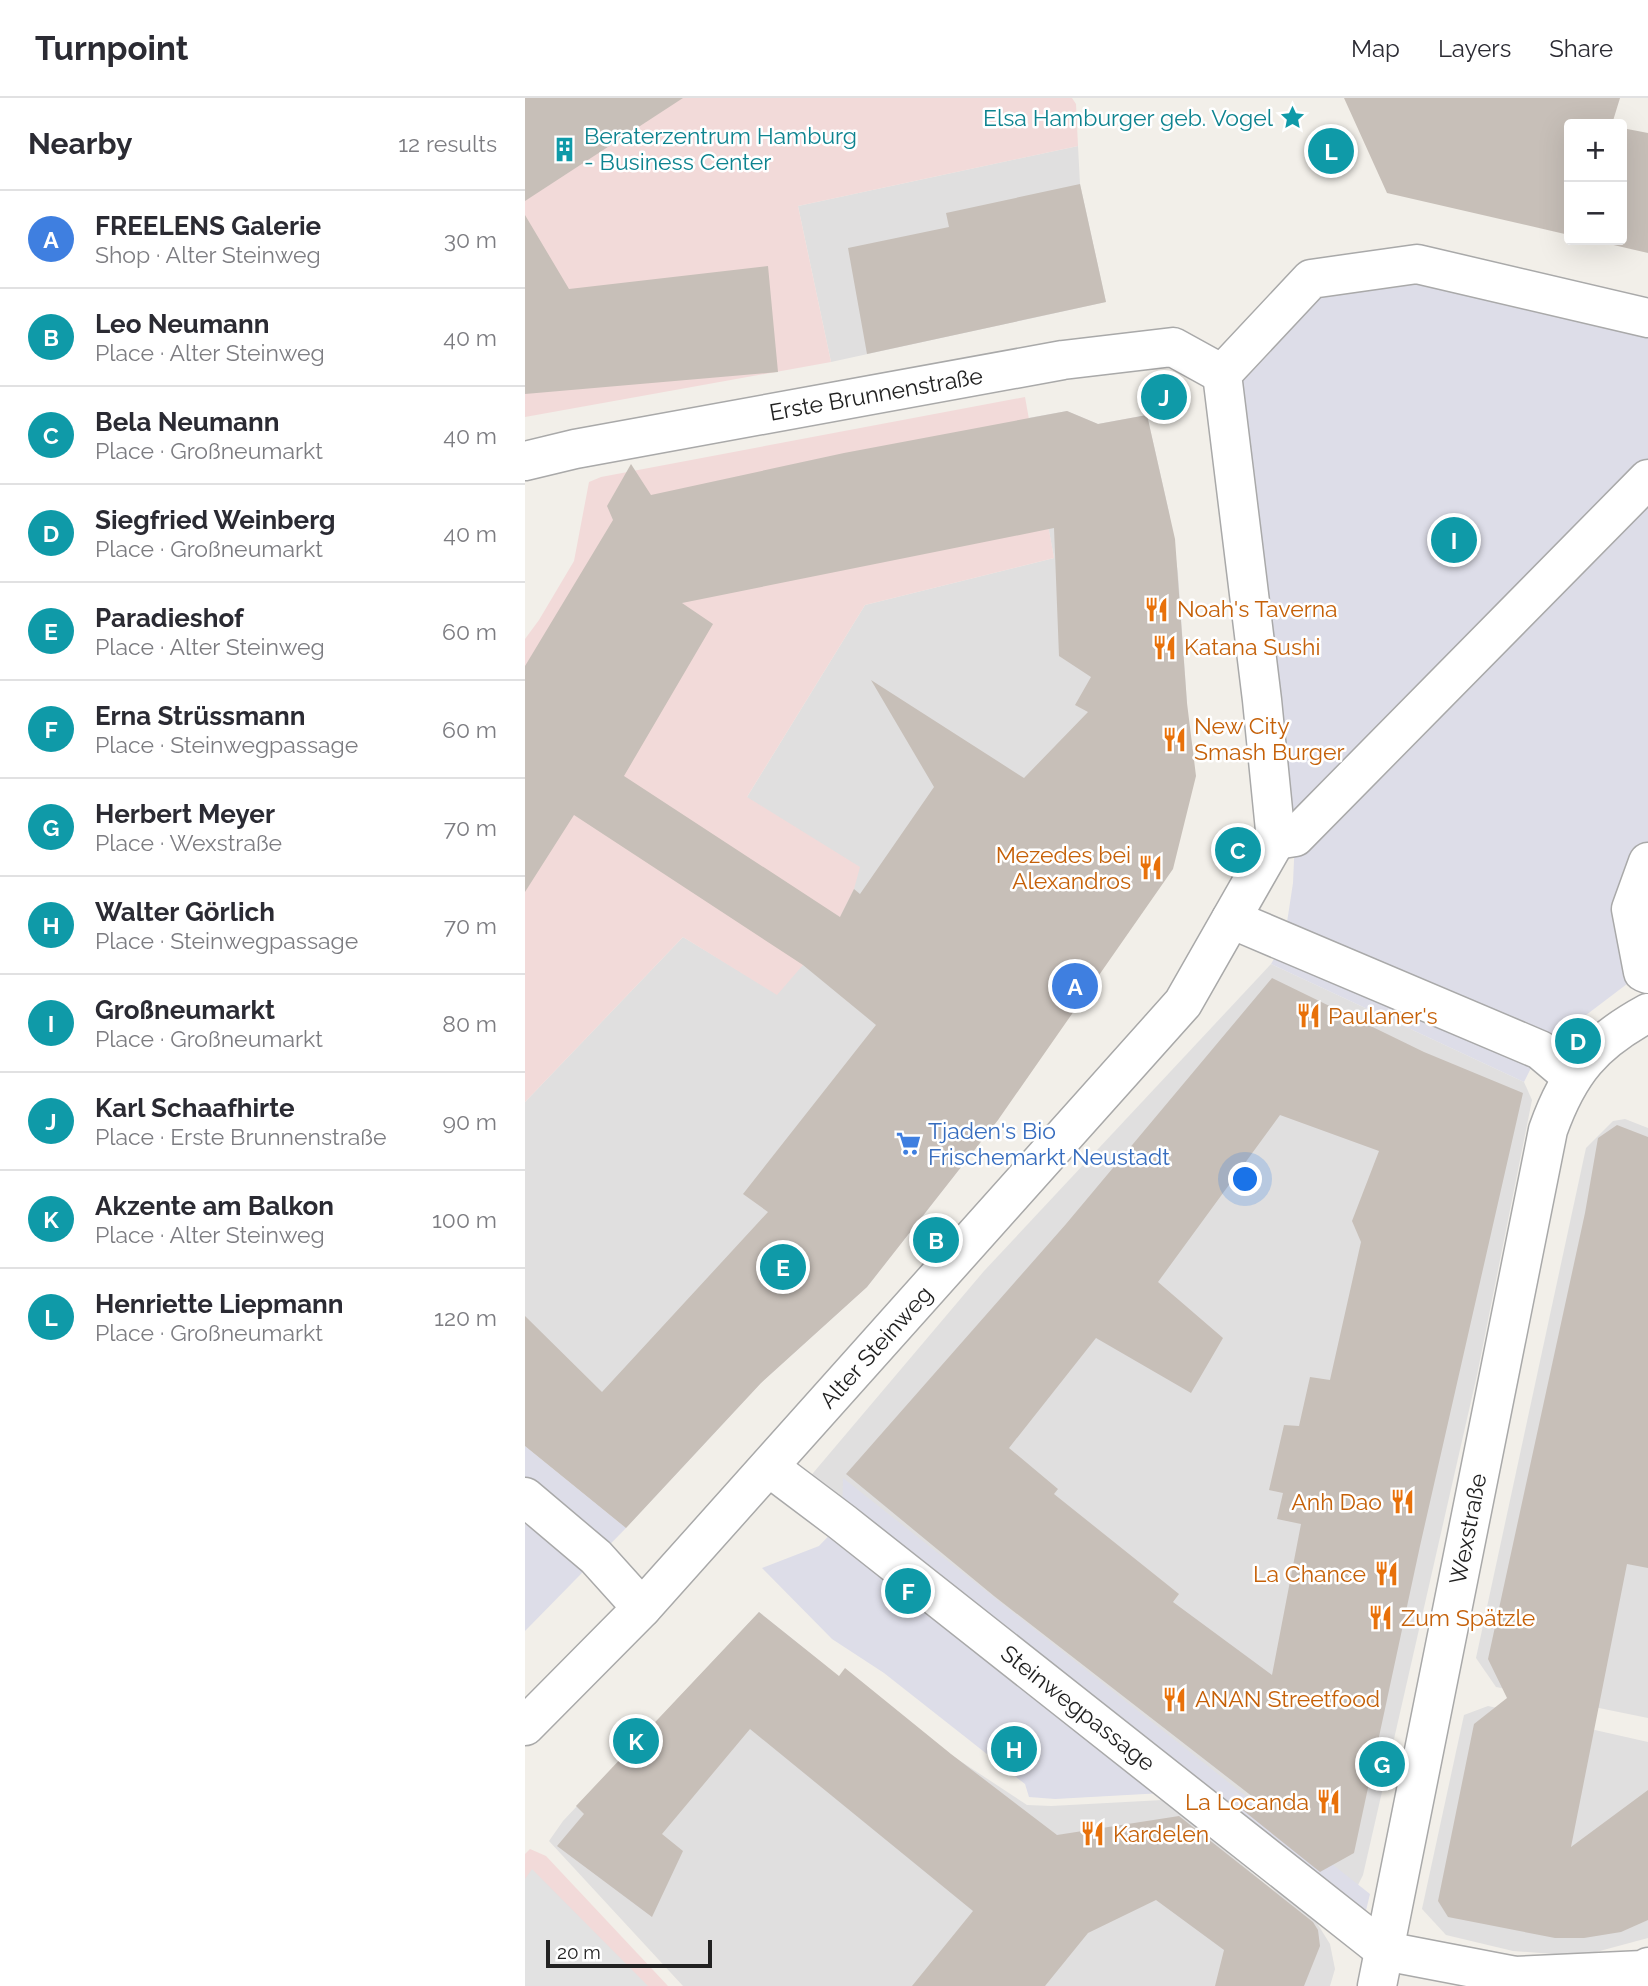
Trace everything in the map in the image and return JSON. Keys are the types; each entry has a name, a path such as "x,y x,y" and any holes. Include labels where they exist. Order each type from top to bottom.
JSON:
{"street":[{"path":"1648,318 1417,264 1311,279 1222,374 1262,700 1276,840 1295,837 1648,479"},
{"name":"Erste Brunnenstraße","path":"525,461 575,449 1063,360 1173,347 1222,374"},
{"name":"Alter Steinweg","path":"525,1726 642,1608 1183,1003 1276,840"},
{"path":"1648,862 1631,909 1643,972 1648,974"},
{"path":"1231,919 1540,1050 1572,1077"},
{"name":"Wexstraße","path":"1381,1968 1548,1130 1558,1103 1586,1057 1616,1031 1648,1013"},
{"name":"Steinwegpassage","path":"769,1467 853,1530 1381,1968"},
{"path":"525,1497 596,1557 642,1608"},
{"path":"1381,1968 1515,1976 1643,1970 1648,1967"}],"shaded area":[{"path":"525,98 1072,98 1076,104 1078,146 798,206 831,362 525,417"},
{"path":"1078,146 1080,184 1106,302 831,362 798,206"},
{"path":"1416,280 1648,330 1648,968 1540,1050 1524,1082 1271,964 1284,942 1293,883 1295,837 1237,379 1318,295"},
{"path":"1025,397 1054,558 865,605 747,797 860,867 854,889 840,917 777,995 683,937 525,1102 525,639 574,561 589,482 601,477"},
{"path":"1067,411 1098,424 1147,415 1169,512 1178,573 1187,703 998,1120 867,1287 761,1383 626,1528 525,1446 525,1102 683,937 777,994 747,797 865,605 1054,558 1028,418"},
{"path":"1271,964 1524,1082 1532,1100 1477,1375 1363,1875 1356,1889 808,1479 984,1271"},
{"path":"1625,1119 1648,1128 1648,1718 1496,1687 1476,1658 1586,1148 1613,1121"},
{"path":"525,1446 626,1528 525,1631"},
{"path":"843,1478 1370,1894 1361,1931 1163,1793 1055,1799 1029,1797 1025,1784 884,1673 832,1639 762,1568 819,1546 842,1522"},
{"path":"759,1612 825,1665 836,1679 1027,1805 1163,1800 1272,1889 1295,1902 1315,1920 1330,1944 1335,1969 1330,1986 683,1986 549,1841 563,1821"},
{"path":"1488,1706 1648,1742 1648,1938 1581,1956 1513,1951 1446,1935 1422,1909 1464,1715"},
{"path":"530,1849 546,1856 668,1986 525,1986 525,1854"},
{"path":"532,1869 648,1986 525,1986 525,1879"}],"building":[{"name":"Beraterzentrum Hamburg - Business Center","path":"525,98 683,98 525,201"},
{"path":"1344,98 1620,98 1614,119 1564,119 1564,234 1387,193"},
{"path":"1627,129 1648,133 1648,253 1614,245 1627,245"},
{"path":"1080,184 1106,302 867,354 848,248 949,227 946,213"},
{"path":"525,215 569,289 768,266 778,372 525,394"},
{"path":"1067,411 1098,424 1147,415 1175,539 1187,703 1196,776 1173,869 998,1120 867,1287 761,1383 626,1528 525,1446 525,1316 602,1392 768,1212 743,1194 876,1025 803,965 574,815 525,892 525,666 613,520 607,506 631,464 651,495 844,453","holes":["1054,528 1059,656 1091,677 1075,705 1088,712 1024,778 871,680 934,787 860,894 854,889 840,917 624,776 713,624 682,603"]},
{"path":"1272,978 1424,1052 1523,1093 1420,1546 1354,1853 1320,1872 1239,1807 1262,1804 994,1596 846,1474 1066,1224","holes":["1280,1115 1379,1151 1352,1221 1361,1242 1330,1380 1310,1377 1299,1426 1284,1425 1269,1490 1283,1493 1277,1519 1301,1524 1272,1675 1173,1602 1179,1594 1054,1494 1058,1489 1009,1448 1096,1338 1191,1393 1223,1338 1158,1282"]},
{"path":"1617,1125 1648,1137 1648,1568 1627,1564 1571,1847 1648,1790 1648,1920 1621,1932 1584,1938 1555,1938 1448,1917 1438,1901 1474,1724 1507,1698 1488,1659 1585,1213 1598,1138"},
{"path":"759,1612 839,1676 845,1668 1057,1835 1179,1816 1313,1922 1318,1930 1320,1946 1304,1986 1215,1986 1224,1950 1156,1900 1088,1933 1045,1986 912,1986 973,1911 750,1729 662,1834 683,1851 652,1917 557,1846 584,1814 576,1806"}],"place":[{"name":"Elsa Hamburger geb. Vogel","path":"1293,118"},
{"name":"Beraterzentrum Hamburg - Business Center","path":"564,149"},
{"name":"Henriette Liepmann","path":"1331,151"},
{"name":"Karl Schaafhirte","path":"1164,397"},
{"name":"Großneumarkt","path":"1454,540"},
{"name":"Noah's Taverna","path":"1157,609"},
{"name":"Katana Sushi","path":"1164,647"},
{"name":"New City Smash Burger","path":"1174,739"},
{"name":"Bela Neumann","path":"1238,850"},
{"name":"Mezedes bei Alexandros","path":"1151,868"},
{"name":"FREELENS Galerie","path":"1075,986"},
{"name":"Paulaner's","path":"1308,1016"},
{"name":"Siegfried Weinberg","path":"1578,1041"},
{"name":"Tjaden's Bio Frischemarkt Neustadt","path":"908,1144"},
{"name":"Leo Neumann","path":"936,1240"},
{"name":"Paradieshof","path":"783,1267"},
{"name":"Anh Dao","path":"1402,1502"},
{"name":"La Chance","path":"1386,1574"},
{"name":"Erna Strüssmann","path":"908,1591"},
{"name":"Zum Spätzle","path":"1381,1618"},
{"name":"ANAN Streetfood","path":"1175,1699"},
{"name":"Akzente am Balkon","path":"636,1741"},
{"name":"Walter Görlich","path":"1014,1749"},
{"name":"Herbert Meyer","path":"1382,1764"},
{"name":"La Locanda","path":"1329,1802"},
{"name":"Kardelen","path":"1093,1834"}]}
